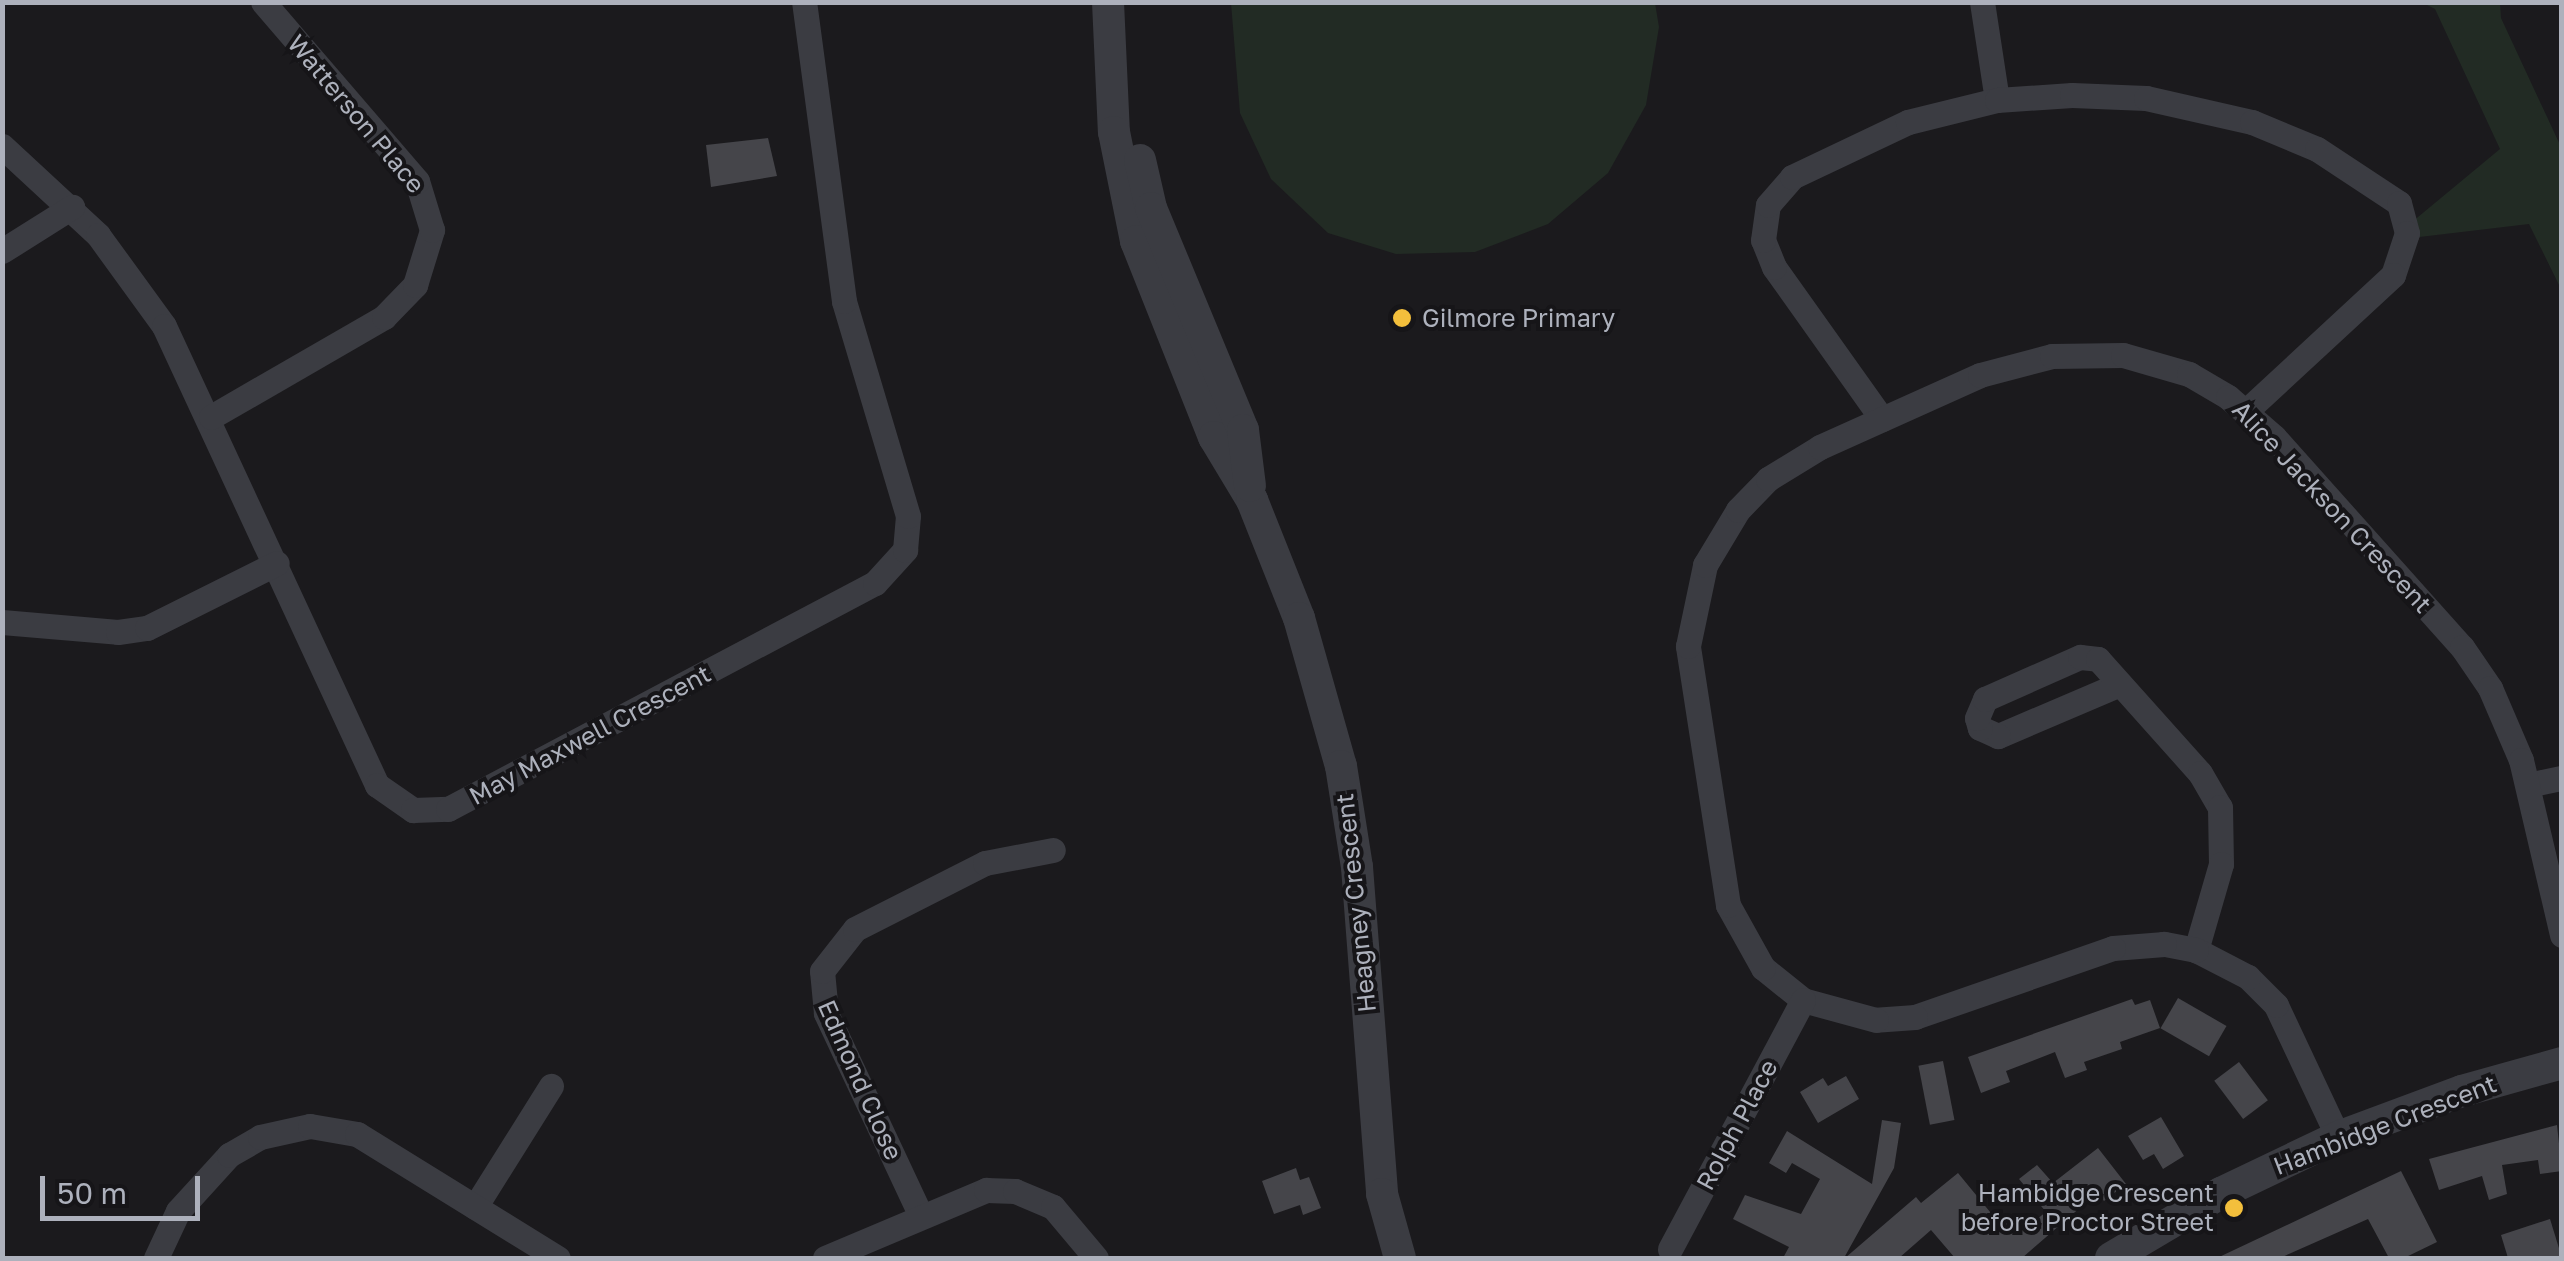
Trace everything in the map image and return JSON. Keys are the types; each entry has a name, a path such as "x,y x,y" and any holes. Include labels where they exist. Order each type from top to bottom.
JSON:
{"street":[{"name":"Watterson Place","path":"211,417 384,316 414,286 432,230 416,181 263,2"},
{"name":"May Maxwell Crescent","path":"2,146 72,208 144,294 211,417 377,785 393,801 424,812 460,805 890,573 905,550 908,516 844,301 804,2"},
{"name":"Heagney Crescent","path":"1108,2 1119,94 1140,210 1214,437 1252,500 1316,666 1341,766 1357,867 1382,1194 1400,1258"},
{"name":"Heagney Crescent","path":"1119,94 1127,2"},
{"path":"1982,2 1998,100"},
{"path":"1882,419 1774,268 1763,240 1768,205 1792,176 1864,139 1998,100 2109,96 2217,112 2317,148 2399,203 2407,233 2393,275 2246,411"},
{"path":"2,250 72,208"},
{"name":"Alice Jackson Crescent","path":"2338,1137 2276,1005 2248,977 2196,950 2164,944 2113,948 1915,1016 1876,1020 1804,1000 1762,968 1728,905 1692,685 1689,626 1706,565 1738,510 1784,467 2004,366 2076,354 2168,366 2246,411 2462,647 2502,711 2528,785 2562,935"},
{"path":"2,622 118,632 147,628 277,563"},
{"path":"2120,684 1998,736 1980,728 1977,718 1985,700 2080,656 2098,659 2200,772 2220,807 2221,864 2196,950"},
{"path":"2528,785 2562,778"},
{"name":"Edmond Close","path":"920,1214 826,1013 822,972 855,929 984,863 1053,850"},
{"name":"Rolph Place","path":"1670,1250 1804,1000"},
{"name":"Hambidge Crescent","path":"2110,1258 2247,1180 2338,1137 2462,1091 2562,1064"},
{"path":"475,1207 550,1086"},
{"path":"156,1258 201,1180 229,1155 294,1128 357,1134 558,1258"},
{"path":"825,1258 920,1214 986,1190 1015,1190 1053,1207 1096,1258"}],"shaded area":[{"path":"1231,3 1655,3 1659,27 1646,105 1608,173 1548,224 1475,252 1396,254 1328,233 1271,179 1240,113"},
{"path":"2423,3 2500,3 2501,18 2561,147 2561,289 2529,224 2411,238 2412,222 2500,149 2435,9"}],"building":[{"path":"768,138 777,176 711,187 706,145"},
{"path":"2178,998 2226,1026 2209,1056 2160,1028"},
{"path":"2132,999 2135,1005 2150,1000 2160,1028 2120,1042 2122,1049 2084,1062 2087,1070 2065,1078 2055,1052 2006,1071 2010,1082 1981,1093 1968,1057"},
{"path":"1943,1061 1954,1120 1930,1125 1918,1066"},
{"path":"2239,1062 2268,1100 2243,1119 2214,1081"},
{"path":"1846,1076 1859,1099 1818,1123 1800,1092 1823,1078 1828,1086"},
{"path":"2161,1117 2184,1156 2163,1169 2154,1154 2143,1160 2128,1136"},
{"path":"1882,1120 1901,1123 1894,1168 1844,1258 1783,1258 1789,1247 1733,1219 1745,1195 1801,1214 1820,1179 1792,1163 1786,1173 1769,1163 1787,1131 1872,1184"},
{"path":"2557,1125 2562,1171 2540,1174 2538,1160 2502,1165 2507,1194 2489,1200 2482,1176 2439,1190 2429,1159"},
{"path":"2098,1148 2126,1184 2104,1201 2097,1193 2022,1258 1955,1258 1931,1230 1899,1258 1845,1258 1916,1197 1921,1203 1958,1173 1995,1218 2002,1213 2019,1233 2046,1212 2019,1179 2037,1165 2053,1183"},
{"path":"1296,1168 1300,1180 1309,1177 1321,1208 1303,1215 1300,1205 1274,1214 1262,1181"},
{"path":"2401,1171 2437,1242 2404,1258 2389,1258 2368,1219 2280,1258 2217,1258"},
{"path":"2550,1219 2562,1258 2508,1258 2501,1235"}],"place":[{"name":"Gilmore Primary","path":"1402,318"},
{"name":"Hambidge Crescent before Proctor Street","path":"2234,1208"}]}
